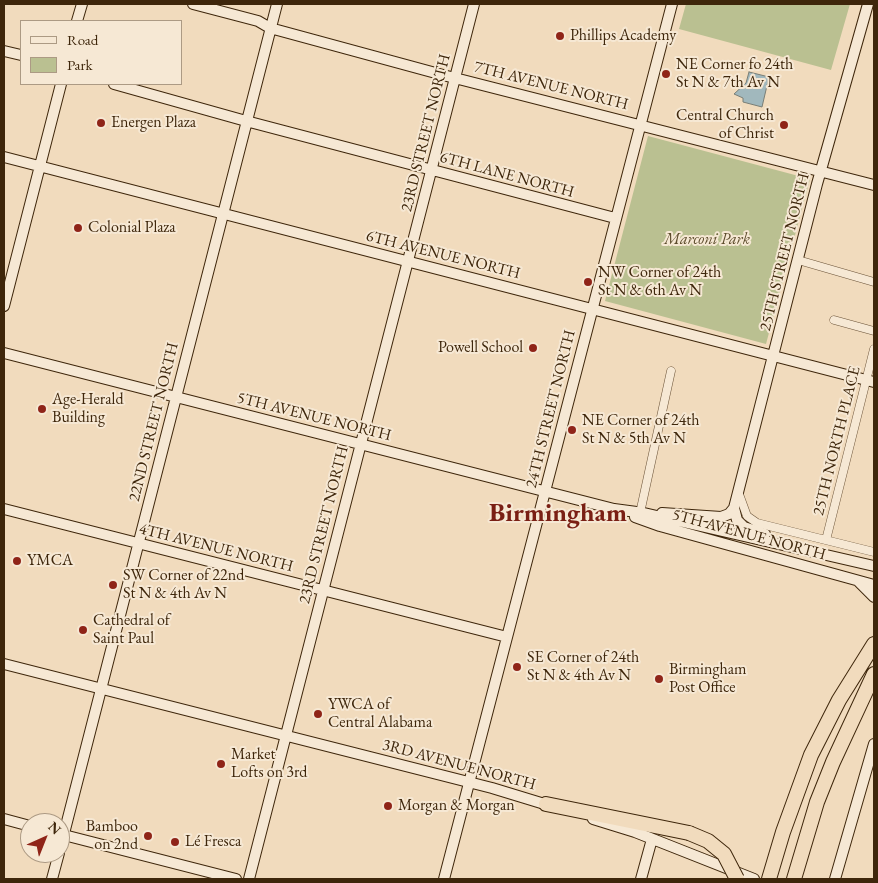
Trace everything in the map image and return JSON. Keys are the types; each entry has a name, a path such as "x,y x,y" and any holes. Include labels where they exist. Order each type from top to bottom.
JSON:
{"highway":[{"path":"769,879 783,832 812,755 839,700 874,644"},
{"path":"794,879 817,802 849,726 874,674"},
{"path":"849,726 874,696"},
{"path":"546,804 689,833 708,841 724,854 737,879"}],"main road":[{"path":"77,20 82,4"},
{"name":"7TH AVENUE NORTH","path":"193,4 258,21 270,28 455,78 640,124 874,186"},
{"name":"22ND STREET NORTH","path":"68,813 277,4"},
{"name":"23RD STREET NORTH","path":"249,879 474,4"},
{"name":"24TH STREET NORTH","path":"444,879 672,4"},
{"name":"25TH STREET NORTH","path":"734,508 821,172 868,4"},
{"path":"4,51 20,55"},
{"path":"4,306 61,85"},
{"name":"6TH LANE NORTH","path":"118,85 246,121 615,218"},
{"name":"6TH AVENUE NORTH","path":"4,157 871,381"},
{"name":"5TH AVENUE NORTH","path":"4,353 618,510 660,526 874,585"},
{"path":"642,513 681,513 721,517 729,514 734,508"},
{"path":"734,508 737,520 744,527 753,531 874,565"},
{"name":"4TH AVENUE NORTH","path":"4,509 508,637"},
{"name":"5TH AVENUE NORTH","path":"618,510 642,513 874,565"},
{"path":"856,580 874,597"},
{"name":"3RD AVENUE NORTH","path":"4,664 546,804 652,839 754,879"},
{"path":"835,879 874,744"},
{"path":"4,820 20,824"},
{"path":"70,836 236,879"},
{"path":"641,879 652,839"},
{"path":"52,879 56,863"}],"street":[{"path":"798,260 874,282"},
{"path":"834,320 874,331"},
{"name":"25TH NORTH PLACE","path":"826,540 871,381 874,348"},
{"path":"642,513 670,371"},
{"path":"739,494 747,516 757,523 874,552"}],"green space":[{"path":"686,4 850,4 831,70 679,29"},
{"name":"Marconi Park","path":"648,136 810,179 766,344 605,301"}],"water":[{"path":"749,72 769,77 762,107 743,102 743,98 734,94 746,83"}],"place":[{"name":"Phillips Academy","path":"560,36"},
{"name":"NE Corner fo 24th St N & 7th Av N","path":"666,74"},
{"name":"Energen Plaza","path":"101,123"},
{"name":"Central Church of Christ","path":"784,125"},
{"name":"Colonial Plaza","path":"78,228"},
{"name":"NW Corner of 24th St N & 6th Av N","path":"588,282"},
{"name":"Powell School","path":"533,348"},
{"name":"Age-Herald Building","path":"42,409"},
{"name":"NE Corner of 24th St N & 5th Av N","path":"572,430"},
{"name":"YMCA","path":"17,561"},
{"name":"SW Corner of 22nd St N & 4th Av N","path":"113,585"},
{"name":"Cathedral of Saint Paul","path":"83,630"},
{"name":"SE Corner of 24th St N & 4th Av N","path":"517,667"},
{"name":"Birmingham Post Office","path":"659,679"},
{"name":"YWCA of Central Alabama","path":"318,714"},
{"name":"Market Lofts on 3rd","path":"221,764"},
{"name":"Morgan & Morgan","path":"388,806"},
{"name":"Bamboo on 2nd","path":"148,836"},
{"name":"Lé Fresca","path":"175,842"}],"district":[{"name":"Birmingham","path":"558,514"}]}
